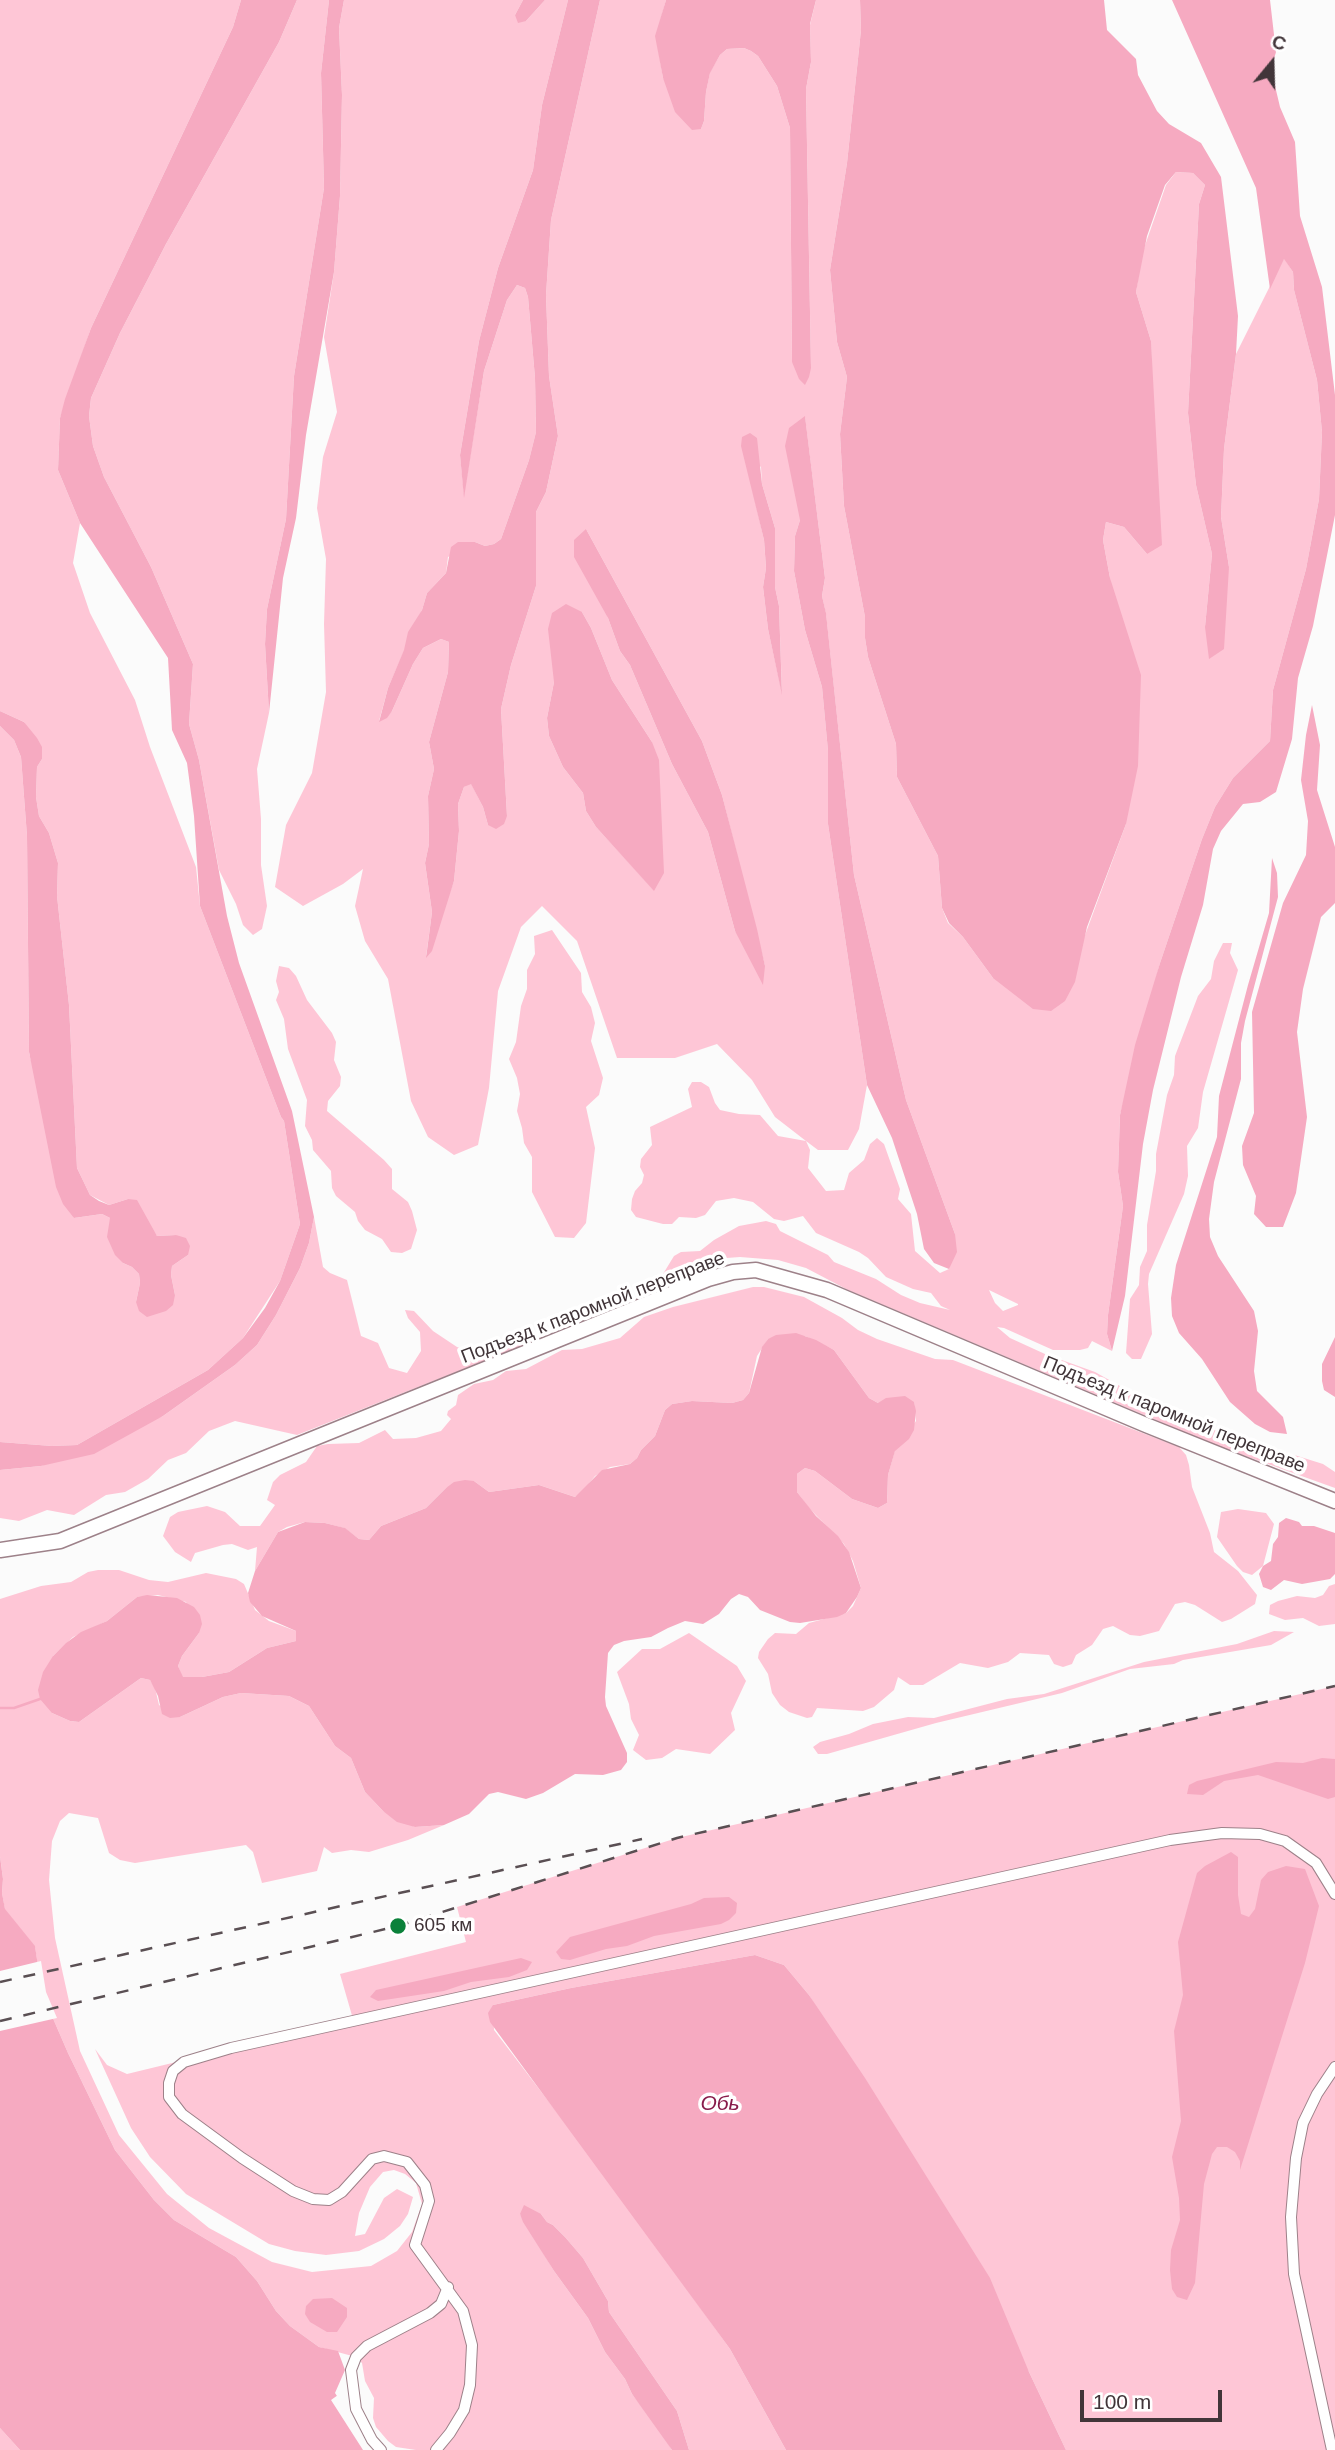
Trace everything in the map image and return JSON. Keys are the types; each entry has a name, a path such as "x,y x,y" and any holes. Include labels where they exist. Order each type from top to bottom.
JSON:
{"street":[{"name":"Подъезд к паромной переправе","path":"0,1550 60,1541 708,1279 733,1272 756,1270 827,1290 1146,1425 1335,1501"},
{"path":"436,2450 464,2410 470,2385 472,2345 463,2311 415,2245 429,2201 425,2185 407,2162 384,2156 372,2159 342,2192 329,2200 313,2199 293,2190 242,2158 182,2114 169,2097 169,2083 173,2071 184,2062 231,2048 1170,1840 1222,1833 1259,1834 1285,1841 1315,1863 1335,1894"},
{"path":"1332,2450 1294,2274 1291,2217 1296,2158 1303,2123 1317,2094 1335,2067"},
{"path":"381,2450 372,2440 356,2409 351,2370 356,2357 367,2346 430,2313 441,2304 448,2287"}],"shaded area":[{"path":"0,0 241,0 233,27 91,328 60,418 58,470 80,523 73,563 90,613 135,700 196,867 200,906 284,1121 300,1224 280,1281 243,1338 208,1370 77,1445 0,1442 0,726 14,740 21,757 27,836 29,1053 74,1218 102,1214 110,1218 123,1263 139,1274 136,1302 175,1295 172,1266 188,1255 176,1235 157,1236 128,1199 109,1205 90,1195 77,1168 69,1005 57,896 58,863 49,833 39,816 36,797 37,767 42,759 24,722 0,711"},
{"path":"297,0 329,0 321,73 324,188 294,376 286,519 267,609 265,644 269,713 257,769 261,865 267,906 262,929 253,935 243,925 219,870 199,760 189,724 193,664 151,567 104,477 93,446 89,416 91,398 120,333 166,244 279,42"},
{"path":"344,0 523,0 515,15 526,21 545,0 568,0 542,105 533,170 498,268 479,341 460,455 464,494 484,371 507,300 517,285 525,288 528,297 535,378 536,432 529,460 501,539 485,546 475,542 448,557 446,573 427,593 388,688 379,721 392,711 423,648 441,639 449,642 448,672 429,742 434,769 428,796 429,844 425,863 432,912 426,957 454,881 459,831 458,804 464,787 471,783 483,807 488,825 507,816 501,709 511,665 536,586 536,512 546,492 558,436 549,376 546,295 551,220 600,0 666,0 656,36 663,78 701,129 710,72 727,49 744,48 758,56 777,86 790,128 792,362 811,368 806,89 811,62 810,25 816,0 860,0 861,30 847,163 830,270 837,342 847,377 840,434 844,506 865,617 868,657 896,744 897,777 938,856 942,908 948,923 963,937 993,978 1081,946 1126,824 1110,578 1103,540 1106,522 1124,527 1147,554 1151,341 1136,292 1142,254 1166,185 1176,172 1193,173 1205,185 1199,204 1188,413 1196,485 1212,554 1205,627 1229,567 1221,517 1224,449 1236,354 1284,258 1293,272 1294,290 1317,380 1322,432 1319,499 1306,569 1273,690 1270,741 1233,778 1215,807 1202,839 1160,963 1120,1115 1118,1172 1123,1206 1108,1315 1107,1334 1112,1351 1092,1341 1088,1348 1080,1350 1053,1350 997,1327 1010,1338 1095,1372 1127,1390 1183,1412 1205,1427 1323,1464 1335,1472 1335,1488 1215,1445 848,1290 806,1268 778,1260 740,1257 713,1259 687,1269 674,1282 665,1284 663,1274 674,1256 681,1252 700,1251 739,1226 766,1221 776,1224 780,1231 828,1255 834,1262 876,1279 901,1295 950,1310 941,1306 931,1293 913,1289 886,1277 859,1252 816,1233 803,1216 784,1221 774,1219 753,1202 734,1198 716,1201 705,1215 696,1218 679,1217 672,1224 636,1217 631,1210 632,1199 644,1175 640,1167 641,1159 652,1145 650,1127 692,1107 688,1089 692,1082 701,1082 709,1087 720,1110 760,1115 778,1136 806,1141 775,1117 752,1080 717,1044 675,1058 617,1058 577,941 542,906 521,927 498,991 489,1088 478,1145 454,1155 428,1137 411,1101 388,979 365,941 355,906 363,869 343,884 303,906 275,887 286,825 312,773 326,692 326,559 317,508 323,457 337,412 324,337 334,272 340,196 342,95 339,28","holes":["805,417 825,578 822,596 854,875 906,1100 955,1234 949,1269 940,1273 915,1251 911,1214 898,1199 900,1189 884,1144 877,1138 870,1144 864,1160 849,1173 844,1190 826,1191 808,1168 810,1150 806,1141 818,1150 848,1150 859,1129 867,1085 828,824 828,751 822,687 805,630 794,571 795,536 800,520","744,453 761,467 762,484 775,528 775,587 779,606 782,693 768,629 763,587 766,568 764,540","586,529 702,741 722,795 765,966 735,931 708,832 672,764 630,665 620,651 608,618","582,612 612,680 652,742 654,890 596,827 586,811 583,793 563,767 549,736 547,718 554,682","989,1290 1018,1304 1003,1311 995,1303"]},
{"path":"552,930 581,973 582,992 591,1007 595,1023 591,1041 603,1078 599,1095 586,1107 595,1148 586,1223 574,1238 555,1237 532,1192 532,1157 524,1143 517,1111 520,1094 509,1059 516,1042 521,1006 527,989 527,970 535,954 534,936"},
{"path":"1223,943 1232,943 1230,953 1238,970 1203,1092 1198,1128 1187,1146 1188,1176 1184,1194 1149,1274 1152,1334 1141,1359 1132,1359 1126,1353 1130,1299 1139,1285 1140,1267 1147,1251 1147,1225 1156,1171 1156,1154 1167,1095 1174,1075 1175,1056 1198,996 1211,979 1214,961"},
{"path":"279,966 289,968 296,976 307,1000 332,1033 336,1042 334,1060 341,1077 340,1086 328,1101 327,1111 392,1169 392,1189 408,1202 417,1230 411,1249 402,1253 391,1252 382,1239 365,1230 355,1212 336,1196 332,1188 331,1171 313,1150 312,1140 305,1126 307,1100 288,1049 284,1019 276,1000 279,992 276,981"},
{"path":"314,1217 323,1267 347,1280 361,1336 378,1343 389,1368 407,1373 421,1351 420,1332 405,1310 414,1311 433,1331 463,1349 496,1341 539,1339 297,1435 235,1421 209,1431 186,1453 168,1460 148,1479 125,1492 106,1495 74,1515 47,1510 19,1521 0,1518 0,1470 41,1466 163,1416 235,1365 257,1345 300,1268"},
{"path":"753,1287 764,1287 804,1297 877,1339 935,1359 953,1360 1179,1447 1186,1455 1192,1487 1210,1533 1214,1552 1238,1571 1257,1595 1255,1604 1222,1622 1195,1605 1185,1602 1175,1604 1159,1631 1140,1636 1130,1635 1113,1626 1103,1629 1092,1645 1076,1655 1072,1664 1063,1667 1054,1664 1049,1655 1020,1653 1008,1662 988,1668 960,1663 923,1685 910,1685 898,1677 894,1690 874,1707 863,1711 817,1708 812,1717 807,1718 789,1712 772,1693 768,1674 758,1658 759,1652 775,1633 796,1634 809,1623 846,1613 853,1606 861,1588 853,1561 844,1544 797,1492 797,1474 805,1468 815,1471 852,1499 878,1508 887,1503 888,1475 895,1450 916,1421 914,1402 878,1403 869,1398 834,1350 805,1336 768,1339 757,1356 749,1393 743,1400 732,1403 692,1401 672,1404 665,1410 655,1436 637,1458 630,1464 610,1467 595,1476 575,1497 539,1485 489,1492 474,1481 446,1488 426,1508 381,1526 369,1540 359,1539 344,1528 325,1523 305,1522 287,1527 278,1532 255,1571 257,1547 248,1550 232,1544 223,1545 195,1553 191,1562 175,1552 163,1536 170,1517 178,1512 207,1506 225,1512 240,1526 260,1526 275,1505 267,1500 273,1482 280,1475 306,1462 317,1446 359,1443 385,1430 393,1439 416,1438 441,1431 451,1419 447,1415 448,1411 456,1405 458,1395 474,1384 493,1380 506,1371 526,1369 562,1350 582,1349 620,1338 644,1317"},
{"path":"1238,1509 1266,1513 1274,1524 1263,1566 1252,1575 1237,1566 1217,1537 1221,1512"},
{"path":"119,1570 149,1580 168,1582 206,1573 236,1579 244,1584 255,1610 269,1621 296,1631 296,1641 267,1648 229,1672 202,1677 182,1677 178,1666 199,1633 186,1602 158,1595 137,1597 107,1621 73,1637 53,1656 52,1713 79,1722 141,1678 150,1680 159,1705 180,1717 223,1697 241,1693 289,1696 309,1706 335,1746 351,1758 365,1792 383,1811 415,1827 444,1825 369,1852 351,1850 332,1853 324,1847 317,1871 262,1883 253,1852 246,1845 135,1863 120,1860 109,1853 98,1818 69,1813 60,1821 52,1841 49,1880 55,1938 80,2051 119,2135 167,2194 209,2228 272,2262 312,2272 371,2266 397,2251 412,2232 422,2204 416,2183 405,2174 394,2170 383,2172 370,2187 359,2213 355,2236 365,2234 384,2198 397,2189 413,2197 408,2214 400,2226 384,2239 359,2251 326,2255 269,2244 186,2194 150,2157 131,2128 95,2049 107,2065 127,2074 353,2019 340,1974 466,1942 457,1907 677,1838 1335,1686 1335,2450 1066,2450 1029,2372 809,1995 784,1965 755,1955 493,2005 494,2030 604,2174 730,2349 786,2450 689,2450 677,2411 609,2312 608,2301 583,2258 541,2214 520,2214 554,2271 588,2318 605,2352 625,2379 632,2394 672,2450 416,2450 396,2447 376,2427 373,2418 374,2398 365,2381 362,2363 356,2357 319,2347 290,2326 236,2257 174,2220 154,2200 115,2150 42,1993 35,1947 5,1910 0,1856 0,1599 41,1586 71,1582 88,1572"},
{"path":"1335,1584 1335,1624 1319,1626 1303,1618 1285,1620 1269,1614 1270,1605 1278,1601 1297,1596 1315,1598 1323,1595 1329,1586"},
{"path":"1274,1631 1294,1632 1271,1645 1183,1660 1174,1664 1130,1669 1062,1693 936,1723 827,1754 818,1754 813,1747 820,1742 873,1724 908,1717 934,1718 1007,1699 1044,1694 1144,1662 1237,1644"},
{"path":"689,1633 737,1666 746,1681 731,1713 735,1730 710,1754 676,1749 662,1758 646,1760 633,1750 639,1735 631,1719 629,1704 617,1672 642,1649 660,1649"},
{"path":"0,2428 20,2450 0,2450"}],"water":[{"path":"241,0 297,0 279,42 166,244 120,333 91,398 89,416 93,446 104,477 151,567 193,664 189,724 199,760 227,916 239,963 292,1111 314,1217 300,1268 276,1315 257,1345 235,1365 163,1416 94,1454 41,1466 0,1470 0,1442 77,1445 208,1370 243,1338 265,1308 280,1281 300,1224 284,1121 200,906 194,816 187,763 172,730 168,658 80,523 58,470 60,418 91,328 233,27"},
{"path":"329,0 344,0 339,28 342,95 340,196 334,272 306,435 296,518 283,578 269,713 265,644 267,609 286,519 294,376 324,188 321,73"},
{"path":"523,0 545,0 526,21 518,23 515,15"},
{"path":"568,0 600,0 551,220 546,295 549,376 558,436 546,492 536,512 536,586 511,665 501,709 507,816 504,824 496,829 488,825 483,807 471,784 464,787 458,804 459,831 454,881 432,951 426,958 432,912 425,863 429,844 428,796 434,769 429,742 448,672 449,642 441,639 423,648 392,711 387,718 379,722 408,632 422,610 427,593 446,573 451,547 458,542 475,542 485,546 501,539 529,460 536,432 535,378 528,297 525,288 517,285 507,300 484,371 464,498 460,455 479,341 498,268 533,170 542,105"},
{"path":"666,0 816,0 810,24 811,62 806,89 811,368 805,385 799,379 792,362 790,128 777,86 758,56 744,48 727,49 720,55 710,73 701,129 692,130 675,112 663,78 655,36"},
{"path":"860,0 1104,0 1107,30 1136,59 1138,75 1157,111 1169,124 1201,143 1221,177 1238,316 1224,449 1221,517 1229,567 1224,649 1209,659 1205,627 1212,554 1196,485 1188,413 1199,204 1205,185 1193,173 1176,172 1165,185 1147,236 1136,292 1151,341 1162,545 1147,554 1124,527 1106,522 1103,540 1110,578 1141,675 1138,766 1126,824 1087,927 1075,982 1065,1001 1051,1011 1033,1009 993,978 963,937 949,923 942,908 938,856 897,777 896,744 868,657 865,617 844,506 840,434 847,377 837,342 830,270 847,163 861,30"},
{"path":"1172,0 1270,0 1276,52 1271,69 1280,107 1295,142 1300,216 1322,287 1335,395 1335,515 1313,626 1298,678 1292,739 1276,792 1260,802 1243,804 1221,831 1213,849 1203,905 1181,977 1153,1090 1143,1144 1125,1296 1112,1351 1107,1334 1108,1315 1123,1206 1118,1172 1120,1115 1135,1045 1160,963 1215,807 1233,778 1270,741 1273,690 1306,569 1319,499 1322,432 1317,380 1294,290 1293,272 1284,259 1270,289 1256,188"},
{"path":"805,416 825,578 822,596 854,875 906,1100 955,1234 957,1252 949,1269 934,1263 924,1249 917,1214 892,1138 867,1085 828,824 828,751 822,687 805,630 794,571 795,536 800,520 785,446 789,428"},
{"path":"750,433 757,438 762,484 775,528 775,587 779,606 782,695 768,629 763,587 766,568 764,540 741,446 742,437"},
{"path":"586,529 702,741 722,795 757,929 765,966 763,985 735,931 708,832 672,764 630,665 620,651 608,618 574,557 574,540"},
{"path":"566,604 582,612 612,680 652,742 659,760 664,873 654,891 596,827 586,811 583,793 563,767 549,736 547,718 554,682 548,629 552,613"},
{"path":"1312,705 1320,745 1317,790 1335,847 1335,903 1321,917 1303,989 1297,1032 1307,1117 1296,1193 1283,1227 1266,1227 1254,1214 1256,1196 1243,1165 1242,1146 1254,1113 1252,1012 1283,903 1306,855 1308,821 1301,780"},
{"path":"0,711 24,722 42,747 42,759 37,767 36,797 39,816 49,833 58,863 57,896 69,1005 77,1168 90,1195 109,1205 128,1199 137,1200 157,1236 176,1235 186,1238 190,1246 188,1255 172,1266 175,1295 173,1305 166,1311 147,1317 139,1311 136,1302 139,1274 115,1255 107,1237 110,1218 102,1214 74,1218 63,1204 56,1187 29,1052 27,836 21,757 14,740 0,726"},
{"path":"1272,858 1277,873 1278,897 1245,1021 1241,1043 1241,1079 1214,1182 1209,1219 1210,1237 1218,1256 1254,1311 1258,1331 1254,1371 1257,1391 1283,1417 1287,1434 1270,1432 1255,1424 1230,1402 1202,1359 1179,1333 1172,1316 1171,1298 1176,1265 1217,1137 1219,1096 1269,913"},
{"path":"796,1333 834,1350 869,1398 878,1403 886,1398 905,1396 914,1402 914,1430 909,1439 895,1451 888,1475 887,1503 878,1508 852,1499 815,1471 805,1468 797,1474 797,1492 816,1516 838,1536 849,1552 861,1588 846,1613 837,1617 790,1622 760,1610 748,1597 739,1594 731,1599 719,1614 703,1624 685,1621 651,1637 614,1645 608,1653 605,1697 606,1706 627,1753 627,1762 621,1770 603,1775 575,1774 543,1793 526,1799 498,1792 489,1794 469,1814 444,1825 415,1827 397,1822 383,1811 365,1792 351,1758 335,1746 309,1706 289,1696 241,1693 223,1697 180,1717 170,1718 162,1714 158,1696 150,1680 141,1678 79,1722 52,1713 40,1699 38,1690 43,1672 53,1656 81,1632 107,1621 137,1597 147,1595 177,1598 194,1607 200,1615 202,1624 199,1633 178,1666 183,1677 229,1672 267,1648 296,1641 296,1631 262,1616 250,1602 248,1593 255,1571 278,1532 305,1522 325,1523 345,1528 359,1539 369,1540 381,1526 426,1508 454,1482 465,1480 474,1481 489,1492 539,1485 575,1497 602,1470 630,1464 637,1458 655,1436 665,1410 672,1404 692,1401 732,1403 743,1400 749,1393 762,1347 768,1339 776,1335"},
{"path":"1335,1337 1335,1397 1324,1390 1322,1364"},
{"path":"1286,1518 1299,1522 1302,1526 1314,1526 1335,1533 1335,1574 1330,1579 1302,1584 1284,1580 1271,1590 1263,1587 1259,1574 1263,1566 1271,1561 1279,1523"},
{"path":"1322,1758 1335,1759 1335,1797 1328,1799 1258,1775 1224,1781 1203,1795 1187,1794 1189,1785 1197,1781 1276,1762 1303,1763"},
{"path":"1231,1852 1238,1857 1241,1914 1249,1917 1255,1909 1261,1880 1268,1872 1286,1866 1305,1869 1319,1906 1305,1963 1240,2170 1240,2161 1235,2152 1227,2147 1217,2147 1212,2154 1204,2184 1195,2283 1187,2300 1177,2297 1172,2289 1170,2270 1171,2250 1180,2220 1172,2157 1181,2121 1174,2031 1183,1995 1178,1942 1197,1873"},
{"path":"0,1856 5,1909 35,1946 42,1993 115,2150 154,2200 174,2220 236,2257 290,2326 319,2347 338,2351 345,2370 335,2393 373,2450 20,2450 0,2428"},
{"path":"729,1897 737,1903 736,1913 721,1924 654,1936 627,1946 570,1960 561,1959 556,1952 570,1937 691,1904 704,1898"},
{"name":"Обь","path":"755,1955 784,1965 809,1995 865,2078 990,2278 1029,2372 1066,2450 786,2450 730,2349 490,2022 488,2013 493,2005"},
{"path":"521,1958 532,1962 527,1970 509,1977 378,2001 370,1997 376,1990"},
{"path":"524,2205 541,2214 583,2258 608,2301 609,2312 677,2411 689,2450 672,2450 632,2394 625,2379 605,2352 588,2318 523,2222 520,2214"},
{"path":"332,2298 347,2308 347,2317 337,2332 327,2332 310,2322 305,2314 306,2306 313,2299"}],"pier":[{"path":"41,1961 46,1992 57,2018 0,2031 0,1971"},
{"path":"338,2395 373,2450 363,2450 331,2400"}],"waterway":[{"path":"0,1708 14,1708 40,1699"}],"railway":[{"path":"0,2021 398,1926 677,1838 1335,1686"},
{"path":"0,1982 642,1839"}],"place":[{"name":"605 км","path":"398,1926"}]}
